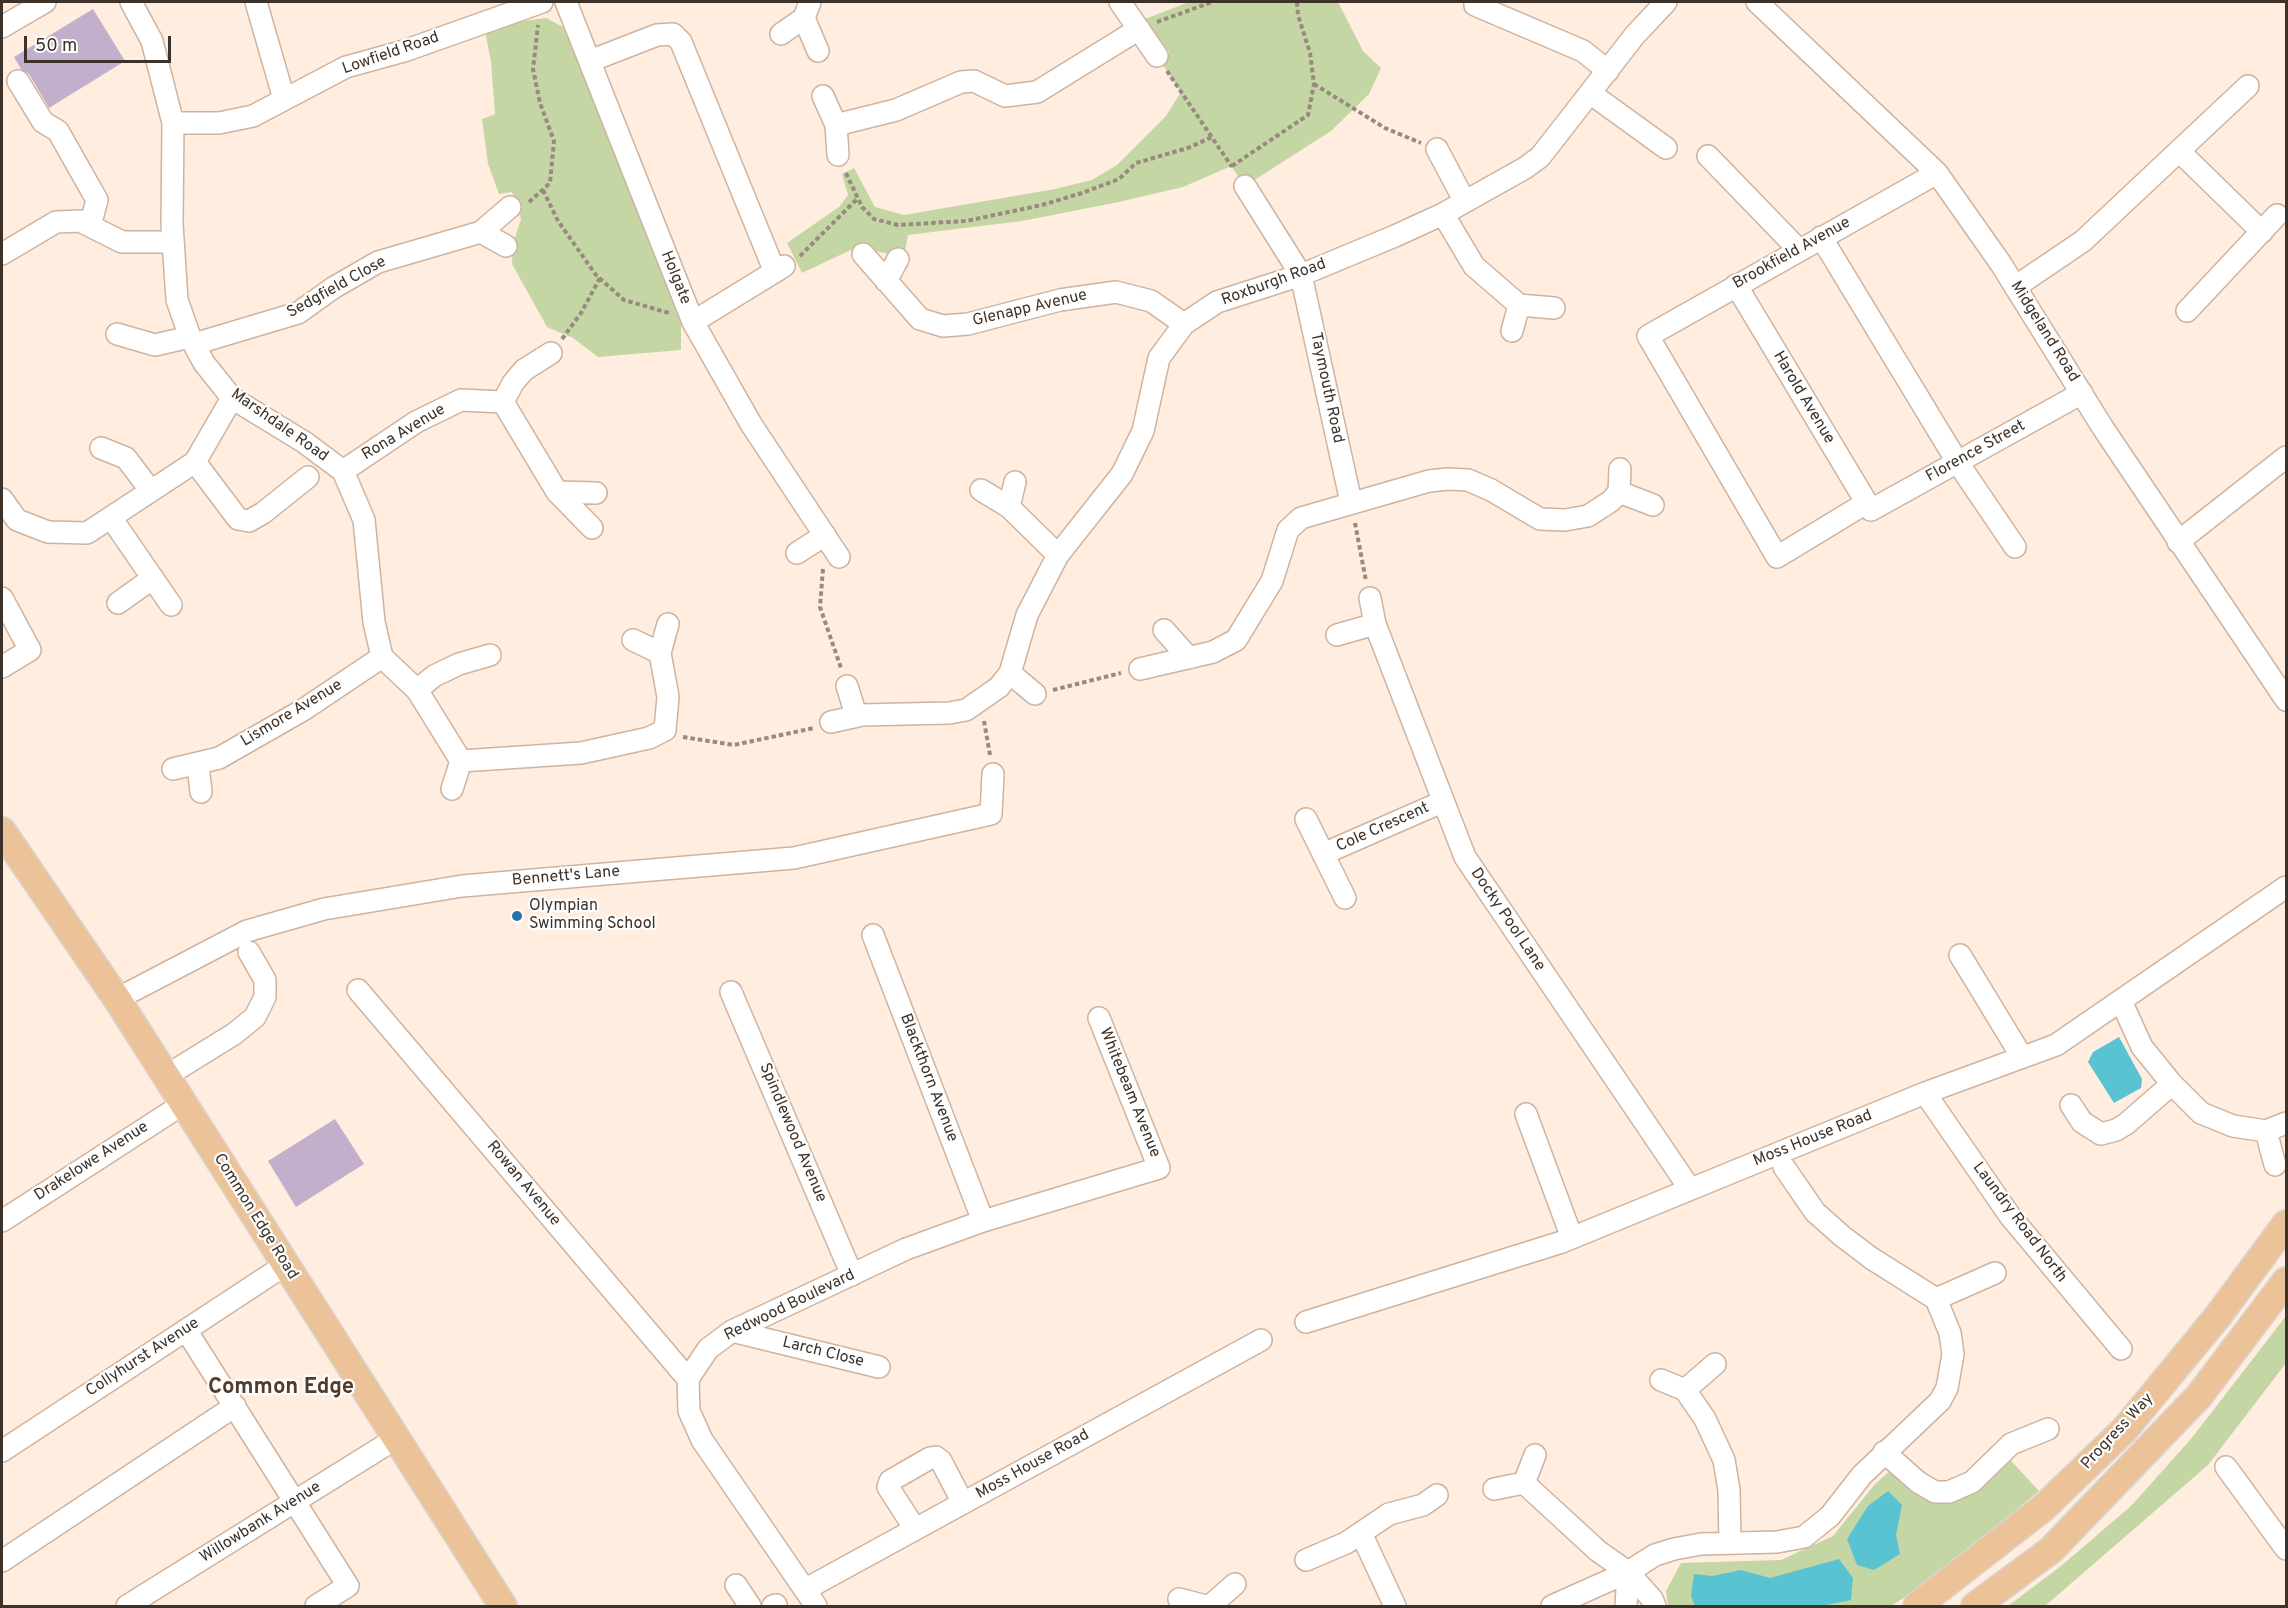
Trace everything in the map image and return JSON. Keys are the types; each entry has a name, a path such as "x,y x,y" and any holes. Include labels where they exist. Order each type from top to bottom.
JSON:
{"main road":[{"name":"Common Edge Road","path":"2,831 117,999 502,1606"},
{"name":"Progress Way","path":"1917,1606 2043,1508 2125,1430 2218,1316 2286,1224"},
{"name":"Progress Way","path":"1975,1606 2051,1550 2199,1396 2286,1281"}],"street":[{"path":"2,27 45,2"},
{"name":"Marshdale Road","path":"131,2 152,41 173,123 173,242 177,300 192,341 204,363 232,398 304,442 343,471 364,520 374,622 382,657"},
{"path":"256,2 284,99"},
{"name":"Lowfield Road","path":"173,123 219,123 253,116 346,67 404,51 540,2"},
{"name":"Holgate","path":"566,2 692,320 752,424 839,557"},
{"path":"1120,2 1157,56"},
{"name":"Roxburgh Road","path":"831,722 856,715 949,713 966,710 999,687 1010,673 1027,615 1058,555 1122,474 1143,431 1160,358 1184,324 1217,302 1301,274 1443,214 1540,157 1666,2"},
{"name":"Midgeland Road","path":"1757,2 1937,173 2015,287 2178,542 2286,700"},
{"path":"1473,3 1583,51 1608,71"},
{"path":"781,34 807,10 818,51"},
{"path":"836,125 896,110 961,82 974,81 1005,96 1037,92 1139,29"},
{"path":"590,61 657,35 672,34 681,42 779,269 692,320"},
{"path":"18,81 43,122 58,130 97,200 90,226"},
{"path":"2015,287 2083,241 2248,86"},
{"path":"1590,93 1666,148"},
{"path":"823,96 836,125 838,154"},
{"path":"1437,149 1466,202"},
{"path":"2179,151 2262,232"},
{"path":"1708,156 1799,249"},
{"name":"Brookfield Avenue","path":"1648,336 1937,173"},
{"path":"1245,186 1301,274"},
{"name":"Sedgfield Close","path":"117,334 155,345 192,341 298,314 333,288 378,262 481,232 510,207"},
{"path":"1443,214 1474,266 1519,305 1554,308"},
{"path":"2187,311 2277,216"},
{"path":"2,252 56,222 80,221 122,242 173,242"},
{"path":"481,232 506,246"},
{"path":"1821,237 1958,463 2015,547"},
{"name":"Glenapp Avenue","path":"863,254 920,319 943,326 969,324 1060,300 1116,292 1151,301 1184,324"},
{"path":"886,281 898,259"},
{"name":"Taymouth Road","path":"1301,274 1351,502"},
{"name":"Harold Avenue","path":"1736,285 1868,507"},
{"path":"1512,331 1519,305"},
{"name":"Florence Street","path":"1648,336 1777,557 1868,507 1958,463 2082,393"},
{"path":"551,353 524,370 513,383 503,402 557,492 592,528"},
{"path":"2,499 17,520 48,532 87,534 195,462 232,398"},
{"name":"Rona Avenue","path":"343,471 416,422 461,400 503,402"},
{"path":"101,448 126,458 151,491"},
{"path":"2178,542 2286,457"},
{"path":"195,462 238,519 249,520 263,513 308,477"},
{"path":"1140,669 1223,648 1236,640 1272,581 1288,530 1293,523 1313,513 1429,481 1468,480 1491,490 1530,513 1553,520 1588,516 1603,508 1619,492 1620,470"},
{"path":"1009,507 1015,482"},
{"path":"981,490 1009,507 1058,555"},
{"path":"557,492 596,493"},
{"path":"1619,492 1653,505"},
{"path":"112,519 171,605"},
{"path":"796,553 825,535"},
{"path":"118,603 153,578"},
{"path":"2,598 30,650 2,668"},
{"name":"Docky Pool Lane","path":"1370,598 1375,624 1465,857 1690,1190"},
{"path":"461,761 581,753 649,738 665,730 669,716 668,696 660,653 668,624"},
{"path":"1337,634 1375,624"},
{"path":"1164,630 1189,658"},
{"path":"633,640 660,653"},
{"path":"417,690 434,676 459,664 490,655"},
{"path":"382,657 417,690 461,761 452,789"},
{"name":"Lismore Avenue","path":"173,769 198,765 219,758 303,710 382,657"},
{"path":"1010,673 1035,694"},
{"path":"847,686 856,715"},
{"path":"198,765 201,792"},
{"name":"Bennett's Lane","path":"117,999 247,931 324,909 462,886 794,858 992,814 993,774"},
{"name":"Cole Crescent","path":"1323,854 1442,802"},
{"name":"Cole Crescent","path":"1306,819 1345,898"},
{"name":"Moss House Road","path":"1306,1322 1572,1238 1924,1092 2056,1045 2286,887"},
{"name":"Blackthorn Avenue","path":"873,935 983,1221"},
{"path":"166,1076 234,1034 255,1017 266,997 265,980 249,952"},
{"path":"1959,955 2022,1057"},
{"name":"Rowan Avenue","path":"358,990 688,1379"},
{"name":"Spindlewood Avenue","path":"732,992 852,1275"},
{"path":"2121,1001 2142,1047 2172,1084 2201,1113 2233,1126 2266,1131 2286,1123"},
{"name":"Whitebeam Avenue","path":"1099,1018 1159,1168"},
{"path":"2071,1105 2082,1122 2101,1134 2116,1130 2126,1124 2172,1084"},
{"name":"Laundry Road North","path":"1924,1092 2010,1216 2121,1349"},
{"name":"Drakelowe Avenue","path":"2,1221 183,1104"},
{"path":"1526,1114 1572,1238"},
{"path":"2266,1131 2275,1165"},
{"path":"1552,1606 1628,1572 1655,1555 1674,1549 1730,1542 1777,1542 1804,1537 1830,1516 1884,1452 1940,1401 1947,1388 1953,1354 1950,1332 1936,1299 1870,1258 1842,1236 1815,1212 1784,1167"},
{"name":"Redwood Boulevard","path":"688,1379 708,1349 732,1331 906,1249 983,1221 1159,1168"},
{"name":"Collyhurst Avenue","path":"2,1451 285,1265"},
{"path":"1936,1299 1995,1273"},
{"path":"186,1330 348,1586 316,1606"},
{"name":"Larch Close","path":"732,1331 879,1367"},
{"name":"Moss House Road","path":"811,1598 915,1529 1261,1340"},
{"path":"1685,1390 1715,1364"},
{"path":"688,1379 689,1411 702,1440 811,1598"},
{"path":"1661,1380 1685,1390 1705,1419 1724,1460 1729,1490 1730,1542"},
{"path":"2,1561 235,1406"},
{"path":"1884,1452 1918,1482 1935,1492 1949,1492 1972,1482 2012,1444 2048,1429"},
{"name":"Willowbank Avenue","path":"127,1606 395,1439"},
{"path":"1524,1484 1535,1455"},
{"path":"915,1529 888,1487 890,1481 930,1458 936,1457 941,1461 963,1503"},
{"path":"2226,1467 2286,1549"},
{"path":"1494,1489 1524,1484"},
{"path":"1524,1484 1598,1551 1628,1572 1652,1599 1655,1606"},
{"path":"1306,1560 1329,1551 1389,1514 1423,1505 1437,1495"},
{"path":"1361,1533 1395,1606"},
{"path":"1626,1606 1628,1572"},
{"path":"1179,1599 1208,1606 1235,1584"},
{"path":"736,1585 750,1606"}],"path":[{"path":"510,207 529,202 550,183 554,141 540,103 533,69 540,2"},
{"path":"1139,29 1212,2"},
{"path":"1232,166 1308,115 1314,84 1297,2"},
{"path":"1157,56 1245,186"},
{"path":"1314,84 1385,128 1437,149"},
{"path":"838,154 862,207 874,219 898,225 966,221 1042,205 1119,179 1136,163 1188,148 1212,137"},
{"path":"543,189 558,221 600,279 624,300 692,320"},
{"path":"779,269 806,253 858,198"},
{"path":"551,353 581,313 600,279"},
{"path":"1351,502 1370,598"},
{"path":"839,557 823,569 820,607 847,686"},
{"path":"1035,694 1140,669"},
{"path":"980,700 993,774"},
{"path":"665,730 683,737 734,745 831,722"}],"green space":[{"path":"1189,2 1338,2 1363,51 1381,68 1369,94 1331,131 1245,186 1231,166 1183,187 1119,202 1022,221 908,235 905,251 889,254 857,247 802,273 787,243 839,207 848,195 842,174 854,168 875,207 904,215 1055,189 1092,180 1117,165 1166,116 1181,92 1159,59 1169,52 1145,19"},
{"path":"546,18 563,27 657,253 681,318 681,350 598,357 573,338 547,327 512,264 513,244 521,219 512,192 499,194 488,164 482,119 495,114 491,62 485,31 518,22"},
{"path":"2286,1316 2286,1363 2208,1465 2045,1606 2008,1606 2061,1566 2131,1506 2191,1439"},
{"path":"2003,1452 2039,1491 1937,1577 1891,1606 1668,1606 1666,1591 1681,1563 1781,1560 1833,1536 1875,1484 1897,1465 1935,1492"}],"water":[{"path":"2119,1037 2142,1079 2141,1088 2114,1103 2088,1062 2093,1052"},
{"path":"1888,1491 1902,1505 1896,1535 1900,1554 1874,1570 1857,1565 1847,1539 1868,1506"},
{"path":"1839,1559 1853,1578 1851,1600 1821,1606 1695,1606 1691,1596 1694,1574 1712,1576 1741,1570 1770,1578"}],"building":[{"path":"93,9 125,61 49,108 29,74 21,69 14,57"},
{"path":"335,1119 364,1164 296,1207 268,1161"}],"place":[{"name":"Olympian Swimming School","path":"517,916"}],"district":[{"name":"Common Edge","path":"281,1389"}]}
